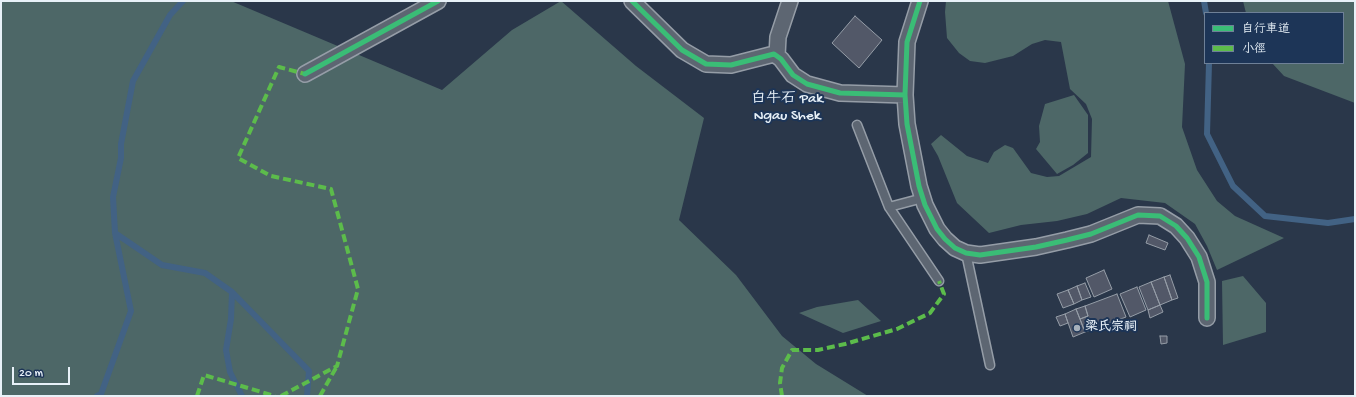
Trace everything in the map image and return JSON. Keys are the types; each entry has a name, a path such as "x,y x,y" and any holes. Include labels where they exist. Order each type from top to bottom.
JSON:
{"street":[{"path":"304,74 438,1"},
{"path":"632,1 682,50 706,64 731,65 770,54 777,56 793,75 807,84 840,93 904,95"},
{"path":"777,56 778,37 790,1"},
{"path":"920,1 907,42 904,95 912,155 923,198 931,218 941,234 955,248 966,253 980,254 1036,247 1091,234 1138,215 1160,216 1176,226 1187,238 1198,258 1207,282 1207,318"}],"lane":[{"path":"858,124 890,207 939,281"},
{"path":"890,207 923,198"},
{"path":"966,253 990,365"}],"green space":[{"path":"1,1 231,1 442,90 512,30 561,1 636,66 704,118 679,220 736,275 782,336 816,364 868,396 1,396"},
{"path":"946,1 1168,1 1185,64 1182,127 1197,170 1217,201 1235,216 1284,238 1217,270 1207,246 1195,224 1165,203 1121,198 1087,214 1057,221 1021,225 989,233 957,203 938,156 931,144 941,135 967,156 988,163 994,152 1005,145 1013,148 1031,173 1047,177 1059,176 1091,157 1092,119 1086,104 1070,89 1061,42 1045,40 1032,44 1013,56 985,63 970,61 959,53 947,38 945,12"},
{"path":"1243,1 1355,1 1355,103 1284,76 1273,64 1344,64 1344,12 1246,12"},
{"path":"1074,95 1088,115 1088,153 1073,165 1057,174 1036,149 1040,142 1039,126 1045,104"},
{"path":"1243,276 1266,303 1266,332 1223,345 1222,281"},
{"path":"858,300 881,321 843,333 799,313 817,307"}],"building":[{"path":"855,16 882,40 859,68 832,43"},
{"path":"1149,235 1168,243 1165,250 1146,243"},
{"path":"1104,270 1112,289 1094,297 1086,278"},
{"path":"1170,275 1178,298 1172,300 1164,277"},
{"path":"1164,277 1172,300 1160,305 1151,282"},
{"path":"1151,282 1160,305 1148,310 1139,287"},
{"path":"1085,283 1091,297 1082,300 1077,286"},
{"path":"1077,286 1082,300 1074,304 1068,290"},
{"path":"1137,287 1146,310 1130,317 1120,294"},
{"path":"1068,290 1074,304 1063,308 1057,294"},
{"path":"1117,294 1126,317 1085,332 1080,319 1088,316 1085,306"},
{"path":"1160,305 1163,312 1150,318 1148,310"},
{"path":"1085,306 1088,316 1080,319 1076,309"},
{"name":"梁氏宗祠","path":"1076,309 1085,332 1073,337 1065,314"},
{"path":"1065,314 1068,323 1060,326 1056,317"},
{"path":"1160,336 1167,336 1167,343 1161,344"}],"waterway":[{"path":"183,1 170,15 133,81 121,144 121,158 113,197 115,233 162,265 205,273 232,292 231,319 226,350 230,372 242,396"},
{"path":"1204,1 1206,12"},
{"path":"1209,64 1207,134 1233,186 1265,216 1328,223 1355,219"},
{"path":"97,396 101,394 131,311 115,233"},
{"path":"232,292 309,371 307,396"}],"marked path":[{"path":"281,396 337,366 358,289 331,189 271,176 238,158 279,67 305,74"},
{"path":"782,396 780,383 782,368 792,350 818,350 897,329 930,313 944,294 939,281"},
{"path":"320,396 337,366"},
{"path":"197,396 204,375 275,396"}],"cycle path":[{"path":"305,74 438,1"},
{"path":"632,1 682,50 706,64 731,65 774,54 781,59 793,75 807,84 840,93 905,95"},
{"path":"920,1 907,42 905,95 907,124 919,186 925,205 937,229 945,239 955,248 966,253 980,255 1036,247 1091,234 1138,215 1160,216 1176,226 1187,238 1199,257 1207,282 1207,318"}],"place":[{"name":"梁氏宗祠","path":"1077,328"}],"district":[{"name":"白牛石 Pak Ngau Shek","path":"787,108"}]}
